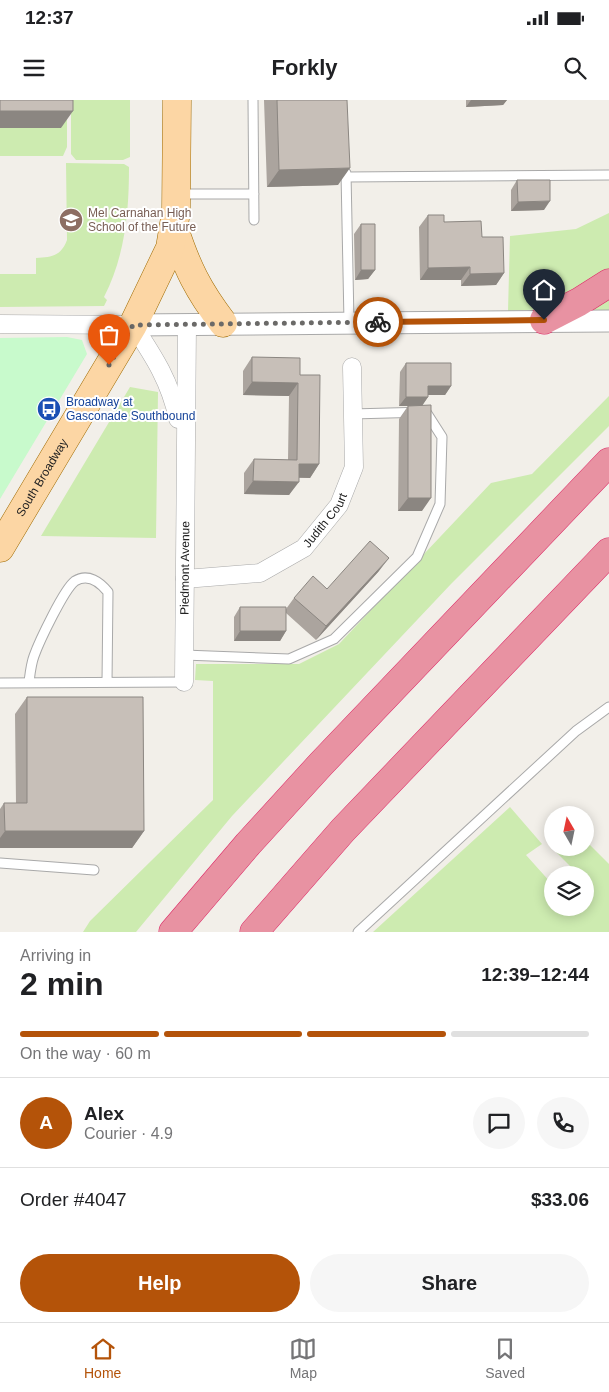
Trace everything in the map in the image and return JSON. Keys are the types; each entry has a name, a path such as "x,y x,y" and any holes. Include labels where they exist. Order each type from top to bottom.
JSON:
{"highway":[{"path":"544,320 579,302 609,283"},
{"path":"173,932 248,844 321,764 609,462"},
{"path":"254,932 343,830 609,552"}],"main road":[{"name":"South Broadway","path":"0,548 133,325 162,266 174,228 177,100"},
{"path":"174,228 186,264 200,292 223,323"}],"street":[{"path":"0,324 133,325 544,320 609,321"},
{"name":"Piedmont Avenue","path":"184,682 186,324"},
{"name":"Piedmont Avenue","path":"133,325 157,362 173,393 186,454"},
{"name":"Judith Court","path":"185,579 260,573 304,548 339,505 354,467 352,367"}],"lane":[{"path":"253,100 254,220"},
{"path":"346,168 350,322"},
{"path":"346,177 609,175"},
{"path":"176,194 254,194"},
{"path":"184,655 289,659 334,639 417,557 440,504 442,437 426,412 352,414"},
{"path":"29,682 34,656 65,594 73,582 88,578 100,582 108,592 107,682"},
{"path":"0,683 184,682"},
{"path":"358,932 576,731 609,707"},
{"path":"0,863 94,870"}],"green space":[{"path":"67,100 67,147 63,156 0,156 0,128 61,128"},
{"path":"71,100 130,100 130,157 123,160 76,160 71,154"},
{"path":"66,163 124,164 129,167 127,217 117,266 104,297 107,300 104,306 0,307 0,274 36,274 36,258 55,255 65,245 67,240"},
{"path":"609,213 609,271 546,309 508,311 510,236 576,229"},
{"path":"609,290 609,313 583,313"},
{"path":"67,337 82,340 87,354 0,499 0,338"},
{"path":"130,387 158,392 156,538 41,536"},
{"path":"609,396 609,426 451,584 232,816 136,932 83,932 90,921 213,800 213,681 195,680 196,664 299,664 339,644 491,483 532,474"},
{"path":"510,807 542,844 526,855 544,875 544,916 594,916 594,866 570,866 560,856 594,856 594,849 609,864 609,932 373,932"}],"building":[{"path":"0,100 73,100 73,111 0,111"},
{"path":"277,100 347,100 350,168 279,170"},
{"path":"517,180 550,180 550,201 518,202"},
{"path":"428,215 444,215 444,222 481,221 482,237 503,237 504,273 470,274 470,267 428,268"},
{"path":"361,224 375,224 375,270 361,270"},
{"path":"252,357 300,358 300,375 320,375 319,464 299,464 299,482 253,481 254,459 297,460 298,383 252,382"},
{"path":"406,363 451,363 451,386 428,386 428,397 406,397"},
{"path":"431,405 431,498 408,498 408,406"},
{"path":"370,541 389,558 326,626 294,598 313,576 327,589"},
{"path":"240,607 286,607 286,631 240,631"},
{"path":"27,697 143,697 144,831 5,831 4,803 27,803"}],"way so far":[{"path":"109,365 133,325 378,322"}],"place":[{"name":"Mel Carnahan High School of the Future","path":"71,220"},
{"name":"Broadway at Gasconade Southbound","path":"49,409"}],"route":[{"path":"378,322 544,320"}]}
